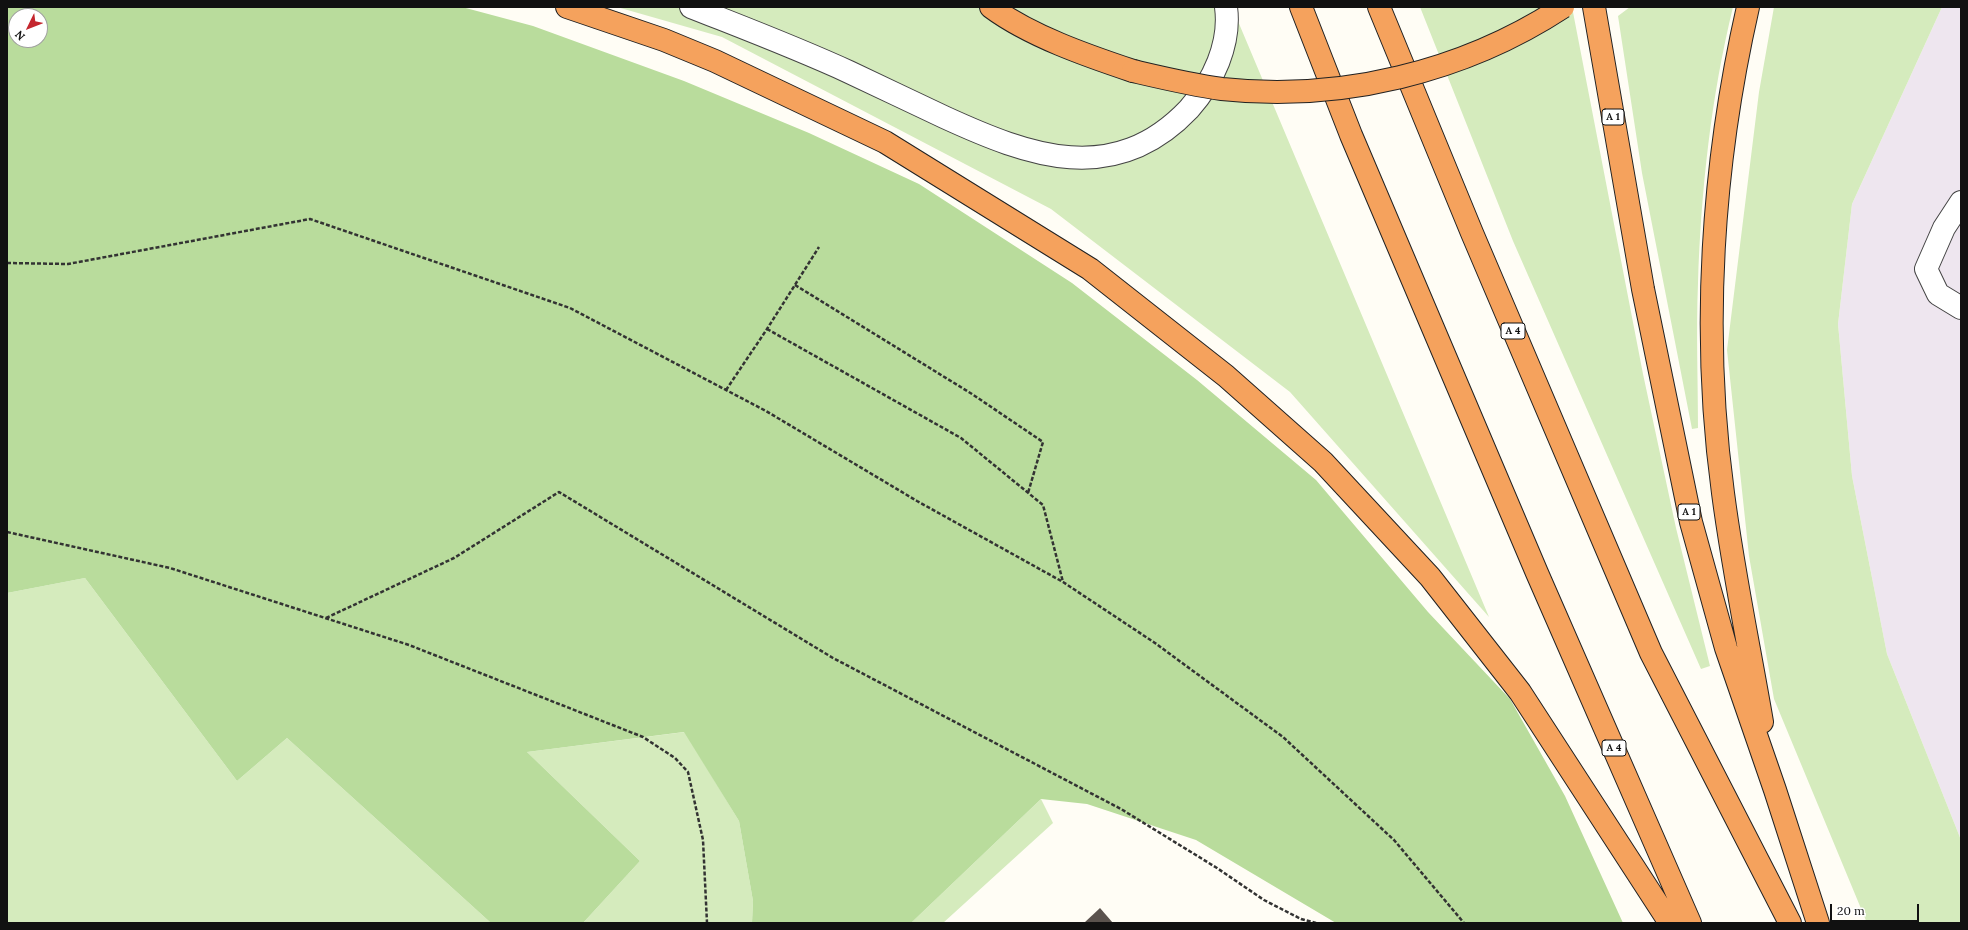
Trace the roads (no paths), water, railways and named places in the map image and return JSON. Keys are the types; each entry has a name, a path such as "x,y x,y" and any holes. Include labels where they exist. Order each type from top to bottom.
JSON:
{"highway":[{"path":"567,7 664,40 715,61 884,142 1090,269 1226,376 1323,462 1430,578 1520,692 1670,923"},
{"path":"992,7 1036,32 1079,53 1133,71 1197,85 1251,91 1305,91 1356,85 1408,75 1458,59 1507,39 1563,7"},
{"path":"1293,7 1319,53"},
{"name":"A 4","path":"1301,7 1351,135 1537,574 1690,923"},
{"name":"A 4","path":"1379,7 1472,234 1652,653 1790,923"},
{"name":"A 1","path":"1594,7 1643,289 1691,522 1726,648 1775,790"},
{"path":"1748,7 1741,38 1722,158 1716,226 1712,359 1716,432 1724,500 1775,790 1818,923"}],"lane":[{"path":"691,7 802,50 1001,142 1047,155 1074,158 1102,157 1132,149 1158,136 1180,118 1198,98 1211,78 1220,57 1228,20 1226,7"},
{"path":"1961,202 1944,228 1926,269 1938,294 1961,308"}]}
